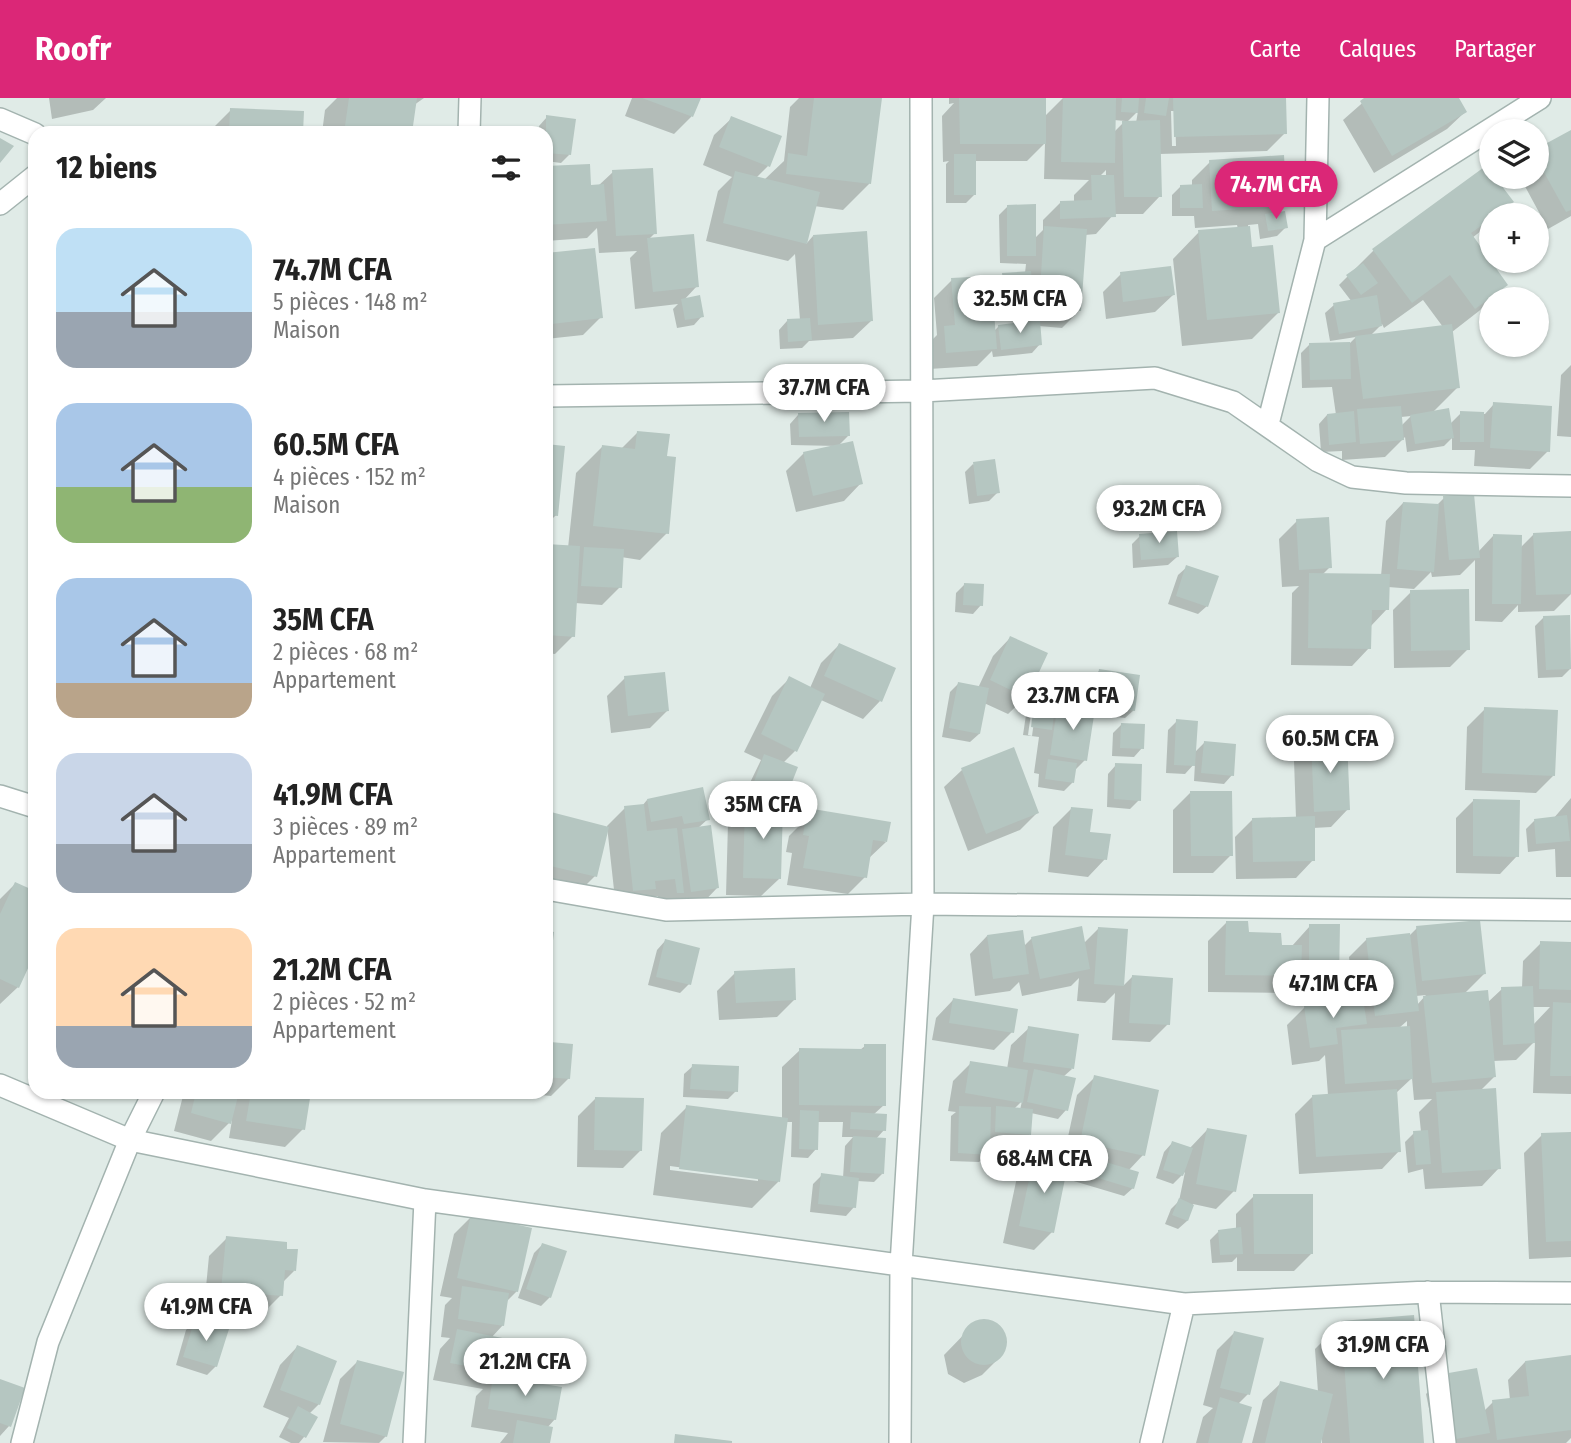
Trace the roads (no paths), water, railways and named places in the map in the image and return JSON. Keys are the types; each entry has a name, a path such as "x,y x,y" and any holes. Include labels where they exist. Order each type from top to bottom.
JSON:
{"street":[{"path":"469,126 470,98"},
{"path":"900,1443 901,1265 923,904 921,98"},
{"path":"1268,424 1315,240 1318,98"},
{"path":"1315,240 1540,98"},
{"path":"0,119 28,131"},
{"path":"0,204 28,182"},
{"path":"553,396 922,391 1155,378 1233,402 1318,461 1352,477 1406,483 1571,486"},
{"path":"0,796 28,805"},
{"path":"553,890 666,910 923,904 1571,910"},
{"path":"0,1085 28,1097"},
{"path":"33,1099 130,1140 425,1200 1184,1304 1428,1292 1571,1293"},
{"path":"22,1443 48,1342 130,1140 150,1099"},
{"path":"414,1443 425,1200"},
{"path":"1428,1292 1445,1443"},
{"path":"1151,1443 1184,1304"}]}
